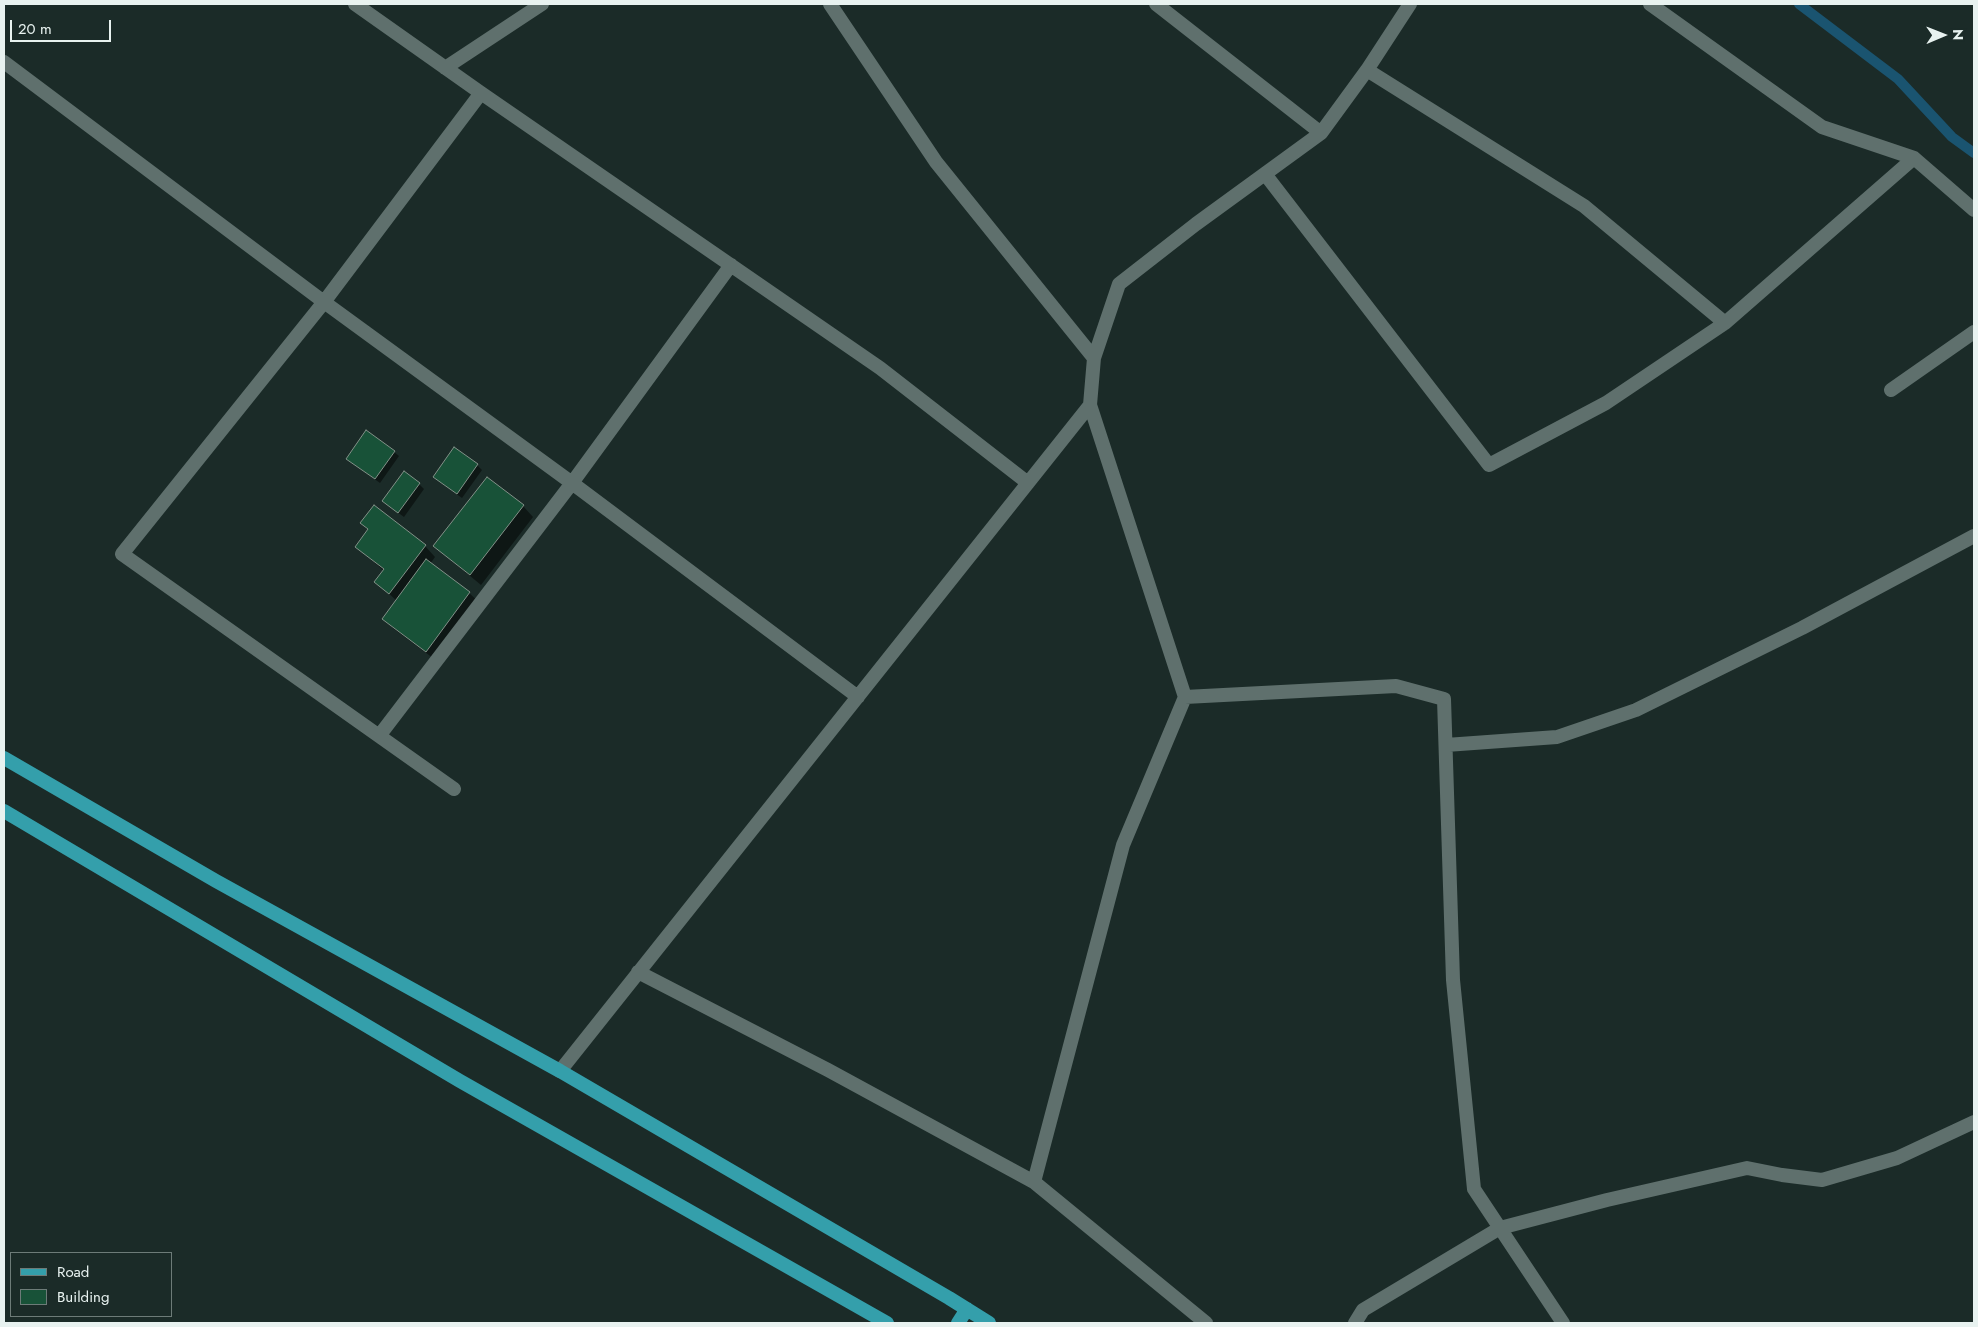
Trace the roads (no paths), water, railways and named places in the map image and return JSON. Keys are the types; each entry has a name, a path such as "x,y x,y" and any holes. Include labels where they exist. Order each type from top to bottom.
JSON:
{"main road":[{"path":"4,758 216,881 560,1070 990,1323"},
{"path":"4,811 460,1081 887,1323"},
{"path":"958,1323 966,1308"}],"street":[{"path":"355,4 480,93 880,368 1028,484"},
{"path":"445,68 542,4"},
{"path":"830,4 936,162 1094,358"},
{"path":"1156,4 1321,133"},
{"path":"1034,1182 1123,845 1185,697 1090,405 1094,358 1119,284 1321,133 1367,70 1410,4"},
{"path":"1650,4 1822,127 1914,158 1974,210"},
{"path":"4,62 324,302 572,482 858,696"},
{"path":"1367,70 1584,206 1725,323"},
{"path":"454,788 122,554 324,302 480,93"},
{"path":"1265,174 1489,465 1606,403 1725,323 1914,158"},
{"path":"379,736 572,482 731,265"},
{"path":"1891,390 1974,332"},
{"path":"560,1070 1090,405"},
{"path":"1446,745 1557,737 1636,710 1972,543"},
{"path":"1185,697 1396,686 1444,699 1453,980 1474,1188 1563,1323"},
{"path":"638,972 828,1070 1034,1182 1206,1323"},
{"path":"1355,1323 1363,1310 1500,1228 1607,1200 1747,1168 1822,1180 1897,1158 1974,1122"}],"waterway":[{"path":"1799,4 1898,79 1952,137 1974,153"}]}
